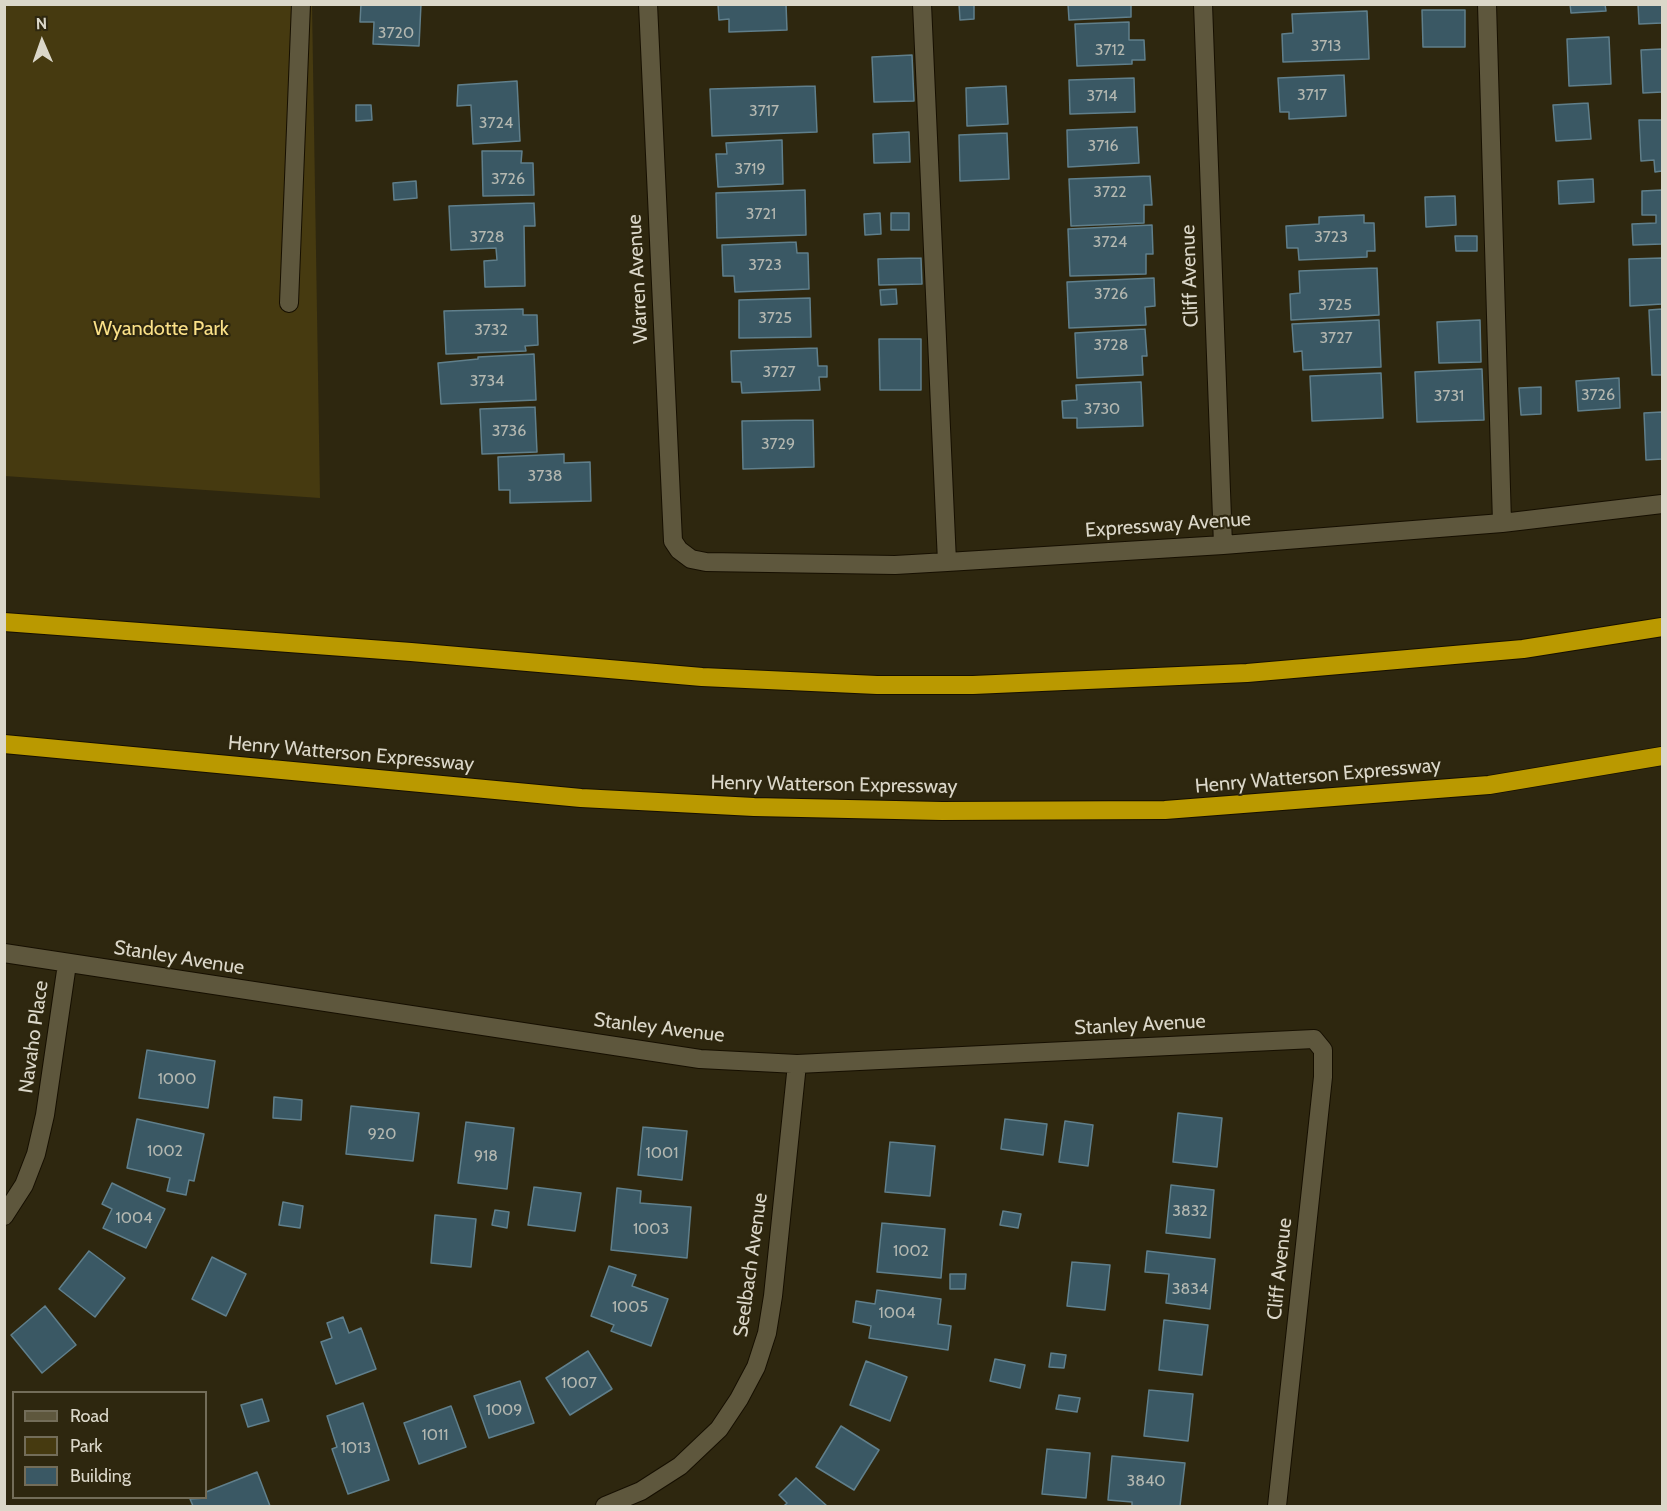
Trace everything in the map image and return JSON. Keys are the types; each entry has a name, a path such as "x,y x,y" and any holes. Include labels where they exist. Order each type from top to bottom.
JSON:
{"highway":[{"path":"4,622 423,653 702,677 877,685 973,685 1247,673 1523,649 1662,627"},
{"name":"Henry Watterson Expressway","path":"4,744 581,798 754,807 942,811 1165,810 1489,785 1662,756"}],"street":[{"path":"289,303 301,4"},
{"name":"Warren Avenue","path":"648,4 673,540 679,550"},
{"path":"922,4 947,562"},
{"name":"Cliff Avenue","path":"1203,4 1223,545"},
{"path":"1487,4 1502,523"},
{"name":"Expressway Avenue","path":"679,550 691,559 706,562 895,565 1223,545 1502,523 1662,504"},
{"name":"Stanley Avenue","path":"4,953 700,1059 797,1064 1314,1039"},
{"name":"Navaho Place","path":"4,1216 24,1185 36,1154 45,1115 67,964"},
{"name":"Cliff Avenue","path":"1277,1506 1323,1077 1323,1050 1314,1039"},
{"name":"Seelbach Avenue","path":"605,1506 641,1491 680,1466 719,1429 740,1400 756,1367 767,1333 773,1296 797,1064"}],"green space":[{"name":"Wyandotte Park","path":"4,5 312,5 320,498 5,476"}],"building":[{"path":"361,4 421,4 419,46 373,44 374,22 360,22"},
{"path":"718,4 786,4 787,30 729,32 729,19 719,20"},
{"path":"959,4 974,4 974,19 960,20"},
{"path":"1068,4 1131,4 1131,17 1069,20"},
{"path":"1570,4 1605,4 1606,11 1571,13"},
{"path":"1638,4 1662,4 1662,23 1639,24"},
{"path":"1422,10 1465,10 1465,47 1423,47"},
{"path":"1367,11 1369,59 1283,62 1282,34 1293,33 1292,14"},
{"path":"1129,22 1129,40 1144,40 1145,60 1132,60 1132,64 1077,66 1075,24"},
{"path":"1609,37 1611,84 1569,86 1567,39"},
{"path":"1662,49 1662,92 1643,93 1641,50"},
{"path":"912,55 914,101 874,102 872,57"},
{"path":"1344,75 1346,116 1289,119 1289,112 1280,112 1278,78"},
{"path":"1134,78 1135,112 1070,114 1069,80"},
{"path":"517,81 520,141 473,144 471,105 457,106 458,85"},
{"path":"815,86 817,132 712,136 710,89"},
{"path":"1006,86 1008,124 967,126 966,88"},
{"path":"1588,103 1591,139 1556,141 1553,105"},
{"path":"356,105 371,105 372,120 356,121"},
{"path":"1639,120 1662,120 1662,171 1655,172 1654,160 1641,161"},
{"path":"1137,127 1139,163 1068,167 1067,130"},
{"path":"909,132 910,162 874,163 873,134"},
{"path":"1007,133 1009,179 960,181 959,135"},
{"path":"782,140 783,184 718,187 716,154 727,154 726,143"},
{"path":"482,151 522,151 521,163 533,163 534,195 483,196"},
{"path":"1150,176 1152,205 1144,205 1144,223 1071,226 1069,179"},
{"path":"1593,179 1594,202 1559,204 1558,181"},
{"path":"416,181 417,198 394,200 393,183"},
{"path":"805,190 806,235 717,238 716,193"},
{"path":"1662,190 1662,244 1633,245 1632,224 1656,223 1656,215 1642,215 1642,191"},
{"path":"1455,196 1456,225 1426,227 1425,197"},
{"path":"534,203 535,226 524,226 525,286 485,287 484,261 497,260 496,248 451,250 449,206"},
{"path":"880,213 881,234 865,235 864,214"},
{"path":"891,213 909,213 909,230 891,230"},
{"path":"1364,215 1364,223 1374,223 1375,251 1367,251 1367,257 1299,260 1298,248 1287,248 1286,226 1319,224 1319,217"},
{"path":"1152,225 1153,254 1146,254 1146,274 1070,276 1068,229"},
{"path":"1455,236 1477,236 1477,251 1456,251"},
{"path":"796,242 797,253 808,253 809,289 735,292 734,276 723,276 722,245"},
{"path":"921,258 922,284 879,285 878,259"},
{"path":"1662,258 1662,304 1630,306 1629,259"},
{"path":"1377,268 1379,315 1291,320 1290,294 1300,293 1299,271"},
{"path":"1154,278 1155,306 1145,307 1146,325 1069,328 1067,282"},
{"path":"896,289 897,304 881,305 880,290"},
{"path":"810,298 811,337 739,338 739,300"},
{"path":"523,309 523,315 537,315 538,345 525,346 526,351 446,354 444,311"},
{"path":"1662,309 1662,375 1652,375 1649,310"},
{"path":"1379,320 1381,367 1303,370 1302,351 1294,352 1292,324"},
{"path":"1480,320 1481,362 1439,363 1437,322"},
{"path":"1145,329 1147,356 1142,356 1143,375 1077,378 1075,333"},
{"path":"879,339 921,339 921,390 880,390"},
{"path":"817,348 818,366 827,366 827,377 819,377 820,390 742,393 741,382 732,382 731,351"},
{"path":"534,354 536,400 441,404 438,363 478,359 478,357"},
{"path":"1482,369 1484,420 1417,422 1415,372"},
{"path":"1381,373 1383,418 1312,421 1310,376"},
{"path":"1619,378 1620,408 1578,411 1576,381"},
{"path":"1141,382 1143,426 1077,428 1077,418 1063,418 1062,401 1077,400 1076,385"},
{"path":"1541,387 1541,414 1521,415 1519,388"},
{"path":"535,407 537,452 482,454 480,409"},
{"path":"1662,412 1662,459 1646,460 1644,413"},
{"path":"813,420 814,467 743,469 742,421"},
{"path":"564,454 564,463 590,462 591,501 510,503 510,490 499,490 498,457"},
{"path":"147,1050 215,1061 208,1108 139,1098"},
{"path":"274,1097 302,1100 301,1120 273,1118"},
{"path":"351,1106 419,1113 413,1161 346,1154"},
{"path":"1178,1113 1222,1118 1217,1167 1173,1162"},
{"path":"137,1119 204,1134 194,1181 189,1180 186,1195 167,1191 170,1178 127,1168"},
{"path":"1005,1119 1047,1124 1043,1155 1001,1149"},
{"path":"1065,1121 1093,1125 1088,1166 1059,1162"},
{"path":"466,1122 514,1128 507,1189 458,1183"},
{"path":"643,1127 687,1131 682,1180 638,1175"},
{"path":"890,1142 935,1146 930,1196 885,1192"},
{"path":"112,1183 165,1209 146,1248 103,1228 112,1209 102,1204"},
{"path":"1171,1185 1214,1190 1210,1238 1166,1233"},
{"path":"534,1187 581,1193 575,1231 528,1225"},
{"path":"617,1188 641,1191 640,1203 691,1207 687,1258 611,1250"},
{"path":"283,1202 303,1206 300,1228 279,1225"},
{"path":"495,1210 509,1212 507,1228 492,1225"},
{"path":"1003,1211 1021,1214 1018,1228 1000,1225"},
{"path":"435,1215 476,1219 471,1267 431,1263"},
{"path":"882,1223 945,1229 941,1278 877,1272"},
{"path":"89,1251 125,1278 95,1317 59,1289"},
{"path":"1147,1251 1215,1259 1210,1309 1166,1303 1169,1274 1145,1272"},
{"path":"212,1257 246,1274 226,1316 192,1299"},
{"path":"1072,1262 1110,1265 1105,1310 1067,1306"},
{"path":"609,1266 636,1275 632,1286 668,1299 651,1346 611,1331 614,1325 591,1316"},
{"path":"950,1274 966,1274 965,1289 950,1289"},
{"path":"877,1290 941,1299 938,1324 951,1326 948,1350 869,1338 871,1326 853,1322 856,1301 875,1304"},
{"path":"45,1306 76,1345 42,1373 11,1335"},
{"path":"343,1317 349,1333 361,1328 376,1369 336,1384 321,1342 332,1338 327,1323"},
{"path":"1164,1320 1208,1325 1202,1375 1159,1370"},
{"path":"588,1351 612,1389 570,1415 546,1378"},
{"path":"1051,1353 1066,1355 1064,1368 1049,1367"},
{"path":"995,1359 1025,1365 1020,1388 990,1381"},
{"path":"866,1361 907,1377 890,1421 850,1405"},
{"path":"520,1381 534,1423 489,1438 474,1396"},
{"path":"1149,1390 1193,1394 1188,1441 1144,1436"},
{"path":"1059,1395 1080,1398 1077,1412 1056,1409"},
{"path":"262,1399 269,1421 248,1427 241,1405"},
{"path":"363,1403 389,1480 348,1494 332,1449 337,1447 327,1416"},
{"path":"451,1406 466,1447 419,1464 404,1423"},
{"path":"841,1426 879,1450 854,1490 816,1467"},
{"path":"1047,1449 1090,1453 1086,1498 1042,1494"},
{"path":"1112,1456 1185,1463 1180,1506 1132,1506 1132,1502 1108,1500"},
{"path":"257,1472 270,1506 193,1506 190,1499 207,1499 207,1492"},
{"path":"796,1478 827,1506 784,1506 787,1503 779,1495"}]}
